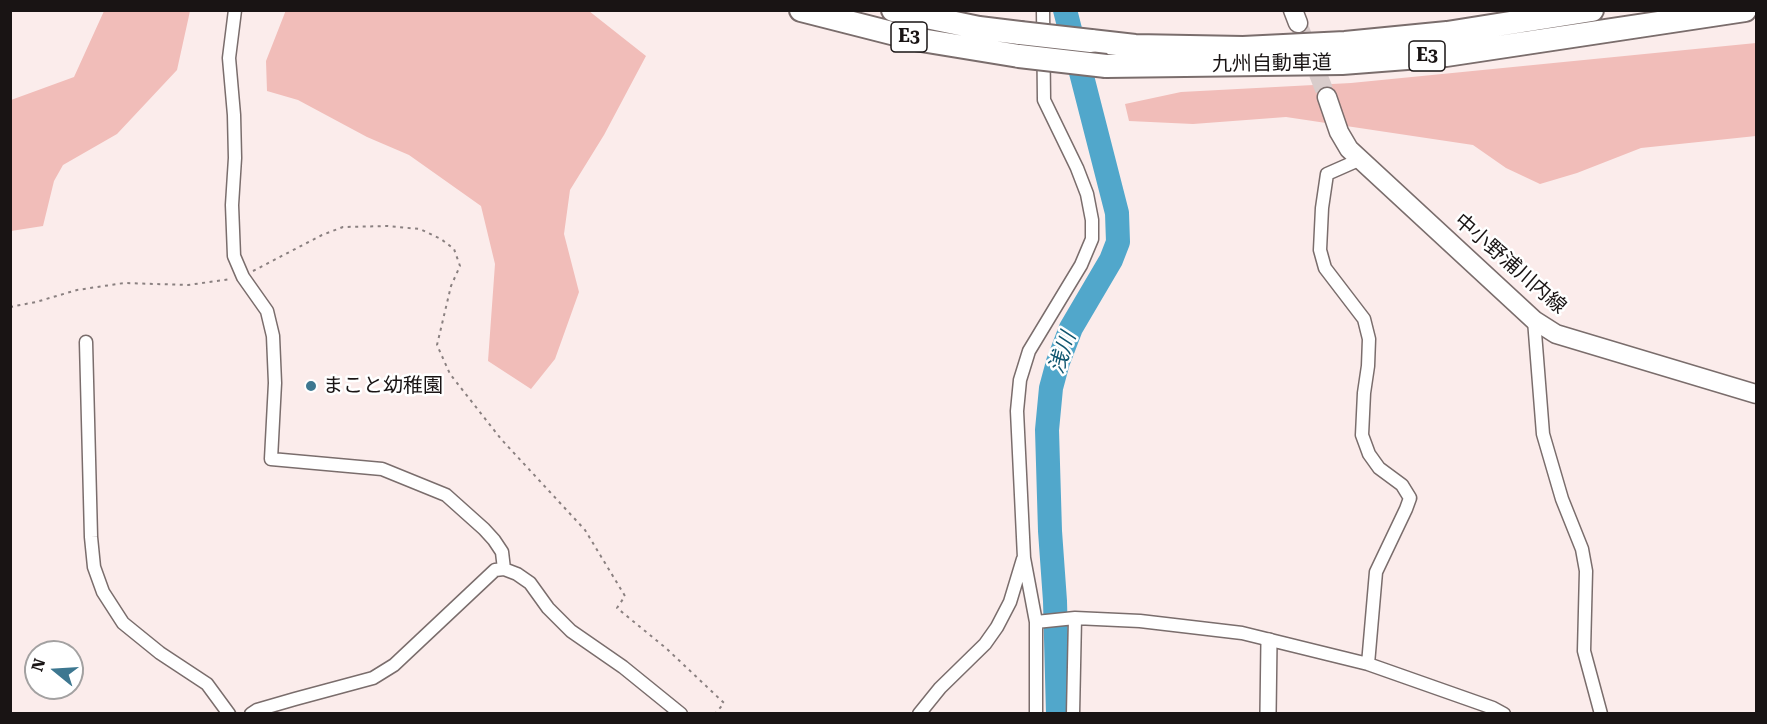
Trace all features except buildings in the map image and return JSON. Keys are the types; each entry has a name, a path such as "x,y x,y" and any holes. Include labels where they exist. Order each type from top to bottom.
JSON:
{"highway":[{"name":"九州自動車道","path":"801,10 844,23 915,39 1019,56 1106,66 1342,63 1446,55 1744,10"},
{"name":"九州自動車道","path":"893,10 979,28 1134,46 1243,48 1345,43 1447,33 1592,10"}],"main road":[{"name":"中小野浦川内線","path":"1327,97 1339,132 1349,149 1534,320 1556,334 1756,394"}],"street":[{"path":"235,10 229,58 234,147 234,256 243,277 267,311 273,336 271,459 382,469 446,495 494,540 502,552 504,569"},
{"path":"1036,714 1040,621 1024,558 1017,411 1020,380 1029,351 1081,265 1092,239 1088,194 1044,100 1043,10"},
{"path":"1361,159 1327,174 1322,208 1320,250 1325,268 1364,320 1369,339 1362,435 1369,454 1379,468 1402,485 1410,498 1407,509 1376,572 1368,664"},
{"path":"1534,320 1543,434 1562,499 1582,549 1586,571 1584,651 1601,714"},
{"path":"86,342 91,537 94,567 103,592 123,623 160,653 207,684 229,714"},
{"path":"919,714 940,688 985,644 998,627 1010,602 1024,558"},
{"path":"251,714 257,710 373,678 394,665 495,570 504,569 530,583 548,608 571,631 623,667 681,714"},
{"path":"1040,621 1072,618 1140,621 1242,633 1368,664 1496,712"},
{"path":"1072,618 1073,714"},
{"path":"1268,714 1269,641"}],"path":[{"path":"10,307 77,290 124,283 188,285 243,277 322,235 343,227 387,225 420,230 441,239 454,249 460,266 451,286 437,345 450,374 501,439 585,530 626,596 618,608 667,649 724,703 715,714"}],"shaded area":[{"path":"286,10 589,11 646,56 604,135 570,190 564,234 579,292 555,359 531,389 488,361 495,264 481,206 409,155 367,137 298,100 267,91 266,61"},
{"path":"104,11 190,11 177,70 117,134 63,165 54,181 43,226 11,231 11,100 74,77"},
{"path":"1756,43 1756,136 1641,148 1577,173 1540,184 1506,168 1473,145 1286,117 1193,124 1129,121 1125,104 1181,92 1351,83"}],"waterway":[{"name":"浅川","path":"1058,714 1047,430 1051,388 1071,328 1111,260 1118,242 1117,213 1065,10"}],"tunnel":[{"path":"1298,23 1327,97"}],"place":[{"name":"まこと幼稚園","path":"311,386"}]}
